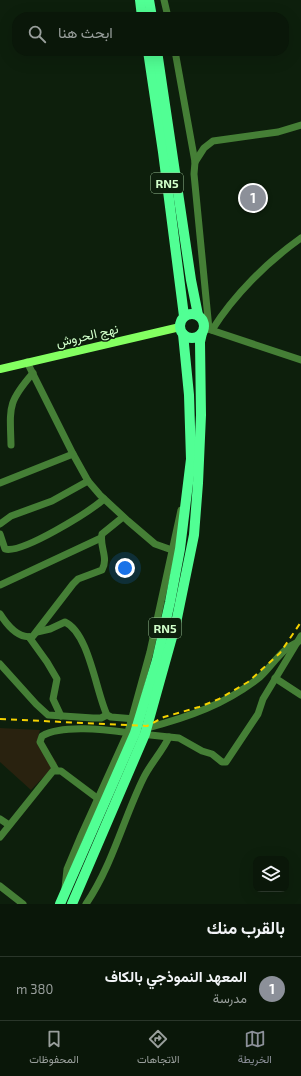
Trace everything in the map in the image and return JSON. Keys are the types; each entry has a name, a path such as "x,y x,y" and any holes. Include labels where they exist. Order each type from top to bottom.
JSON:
{"main road":[{"path":"140,0 141,12"},
{"path":"149,0 151,12"},
{"name":"RN5","path":"60,904 139,726 157,660 170,602 190,482 191,459 189,395 181,330 184,316 163,152 149,56"},
{"name":"RN5","path":"72,904 176,623 194,535 199,472 200,346 207,331 202,319 198,315 191,280 158,56"},
{"path":"184,316 191,313 198,315"},
{"path":"181,330 191,338 199,336 207,331"}],"street":[{"path":"164,0 167,12"},
{"path":"176,56 195,162 194,174 207,331"},
{"path":"195,162 204,148 213,141 278,132 301,125"},
{"path":"207,331 246,286 301,238"},
{"name":"نهج الحروش","path":"0,369 181,330"},
{"path":"207,331 301,360"},
{"path":"27,362 88,481 122,517 155,544 172,550"},
{"path":"11,445 10,419 13,399 33,373"},
{"path":"0,483 73,454"},
{"path":"0,524 11,516 52,501 88,481"},
{"path":"66,893 65,885 68,869 97,798 139,726 150,652 183,498 190,482"},
{"path":"0,534 5,549 19,547 59,530 86,514 104,499"},
{"path":"0,586 101,538 107,529 122,517"},
{"path":"37,632 73,584 78,580 104,568 104,552 101,538"},
{"path":"0,614 10,627 20,634 29,637 48,662 57,679 53,699 61,716"},
{"path":"29,637 37,632 50,629 65,622 72,627 80,639 91,662 107,715 168,737 179,738 202,751 212,754 223,763 226,762 258,714 263,698 299,639"},
{"path":"97,798 61,771 56,770 40,742 42,736 48,732 71,729 139,726 191,716 216,706 261,676 287,647 299,639"},
{"path":"0,664 44,712 52,716 101,718 107,715"},
{"path":"275,678 301,695"},
{"path":"86,904 115,844 144,776 163,749 168,737"},
{"path":"0,837 44,781 53,771 56,770"},
{"path":"0,819 9,825"},
{"path":"0,886 23,904"}],"shaded area":[{"path":"0,728 40,730 38,737 57,763 31,790 0,762"}],"railway":[{"path":"0,719 147,726 164,717 199,707 219,699 248,682 280,653 301,622"}],"place":[{"name":"المعهد النموذجي بالكاف","path":"253,198"}]}
